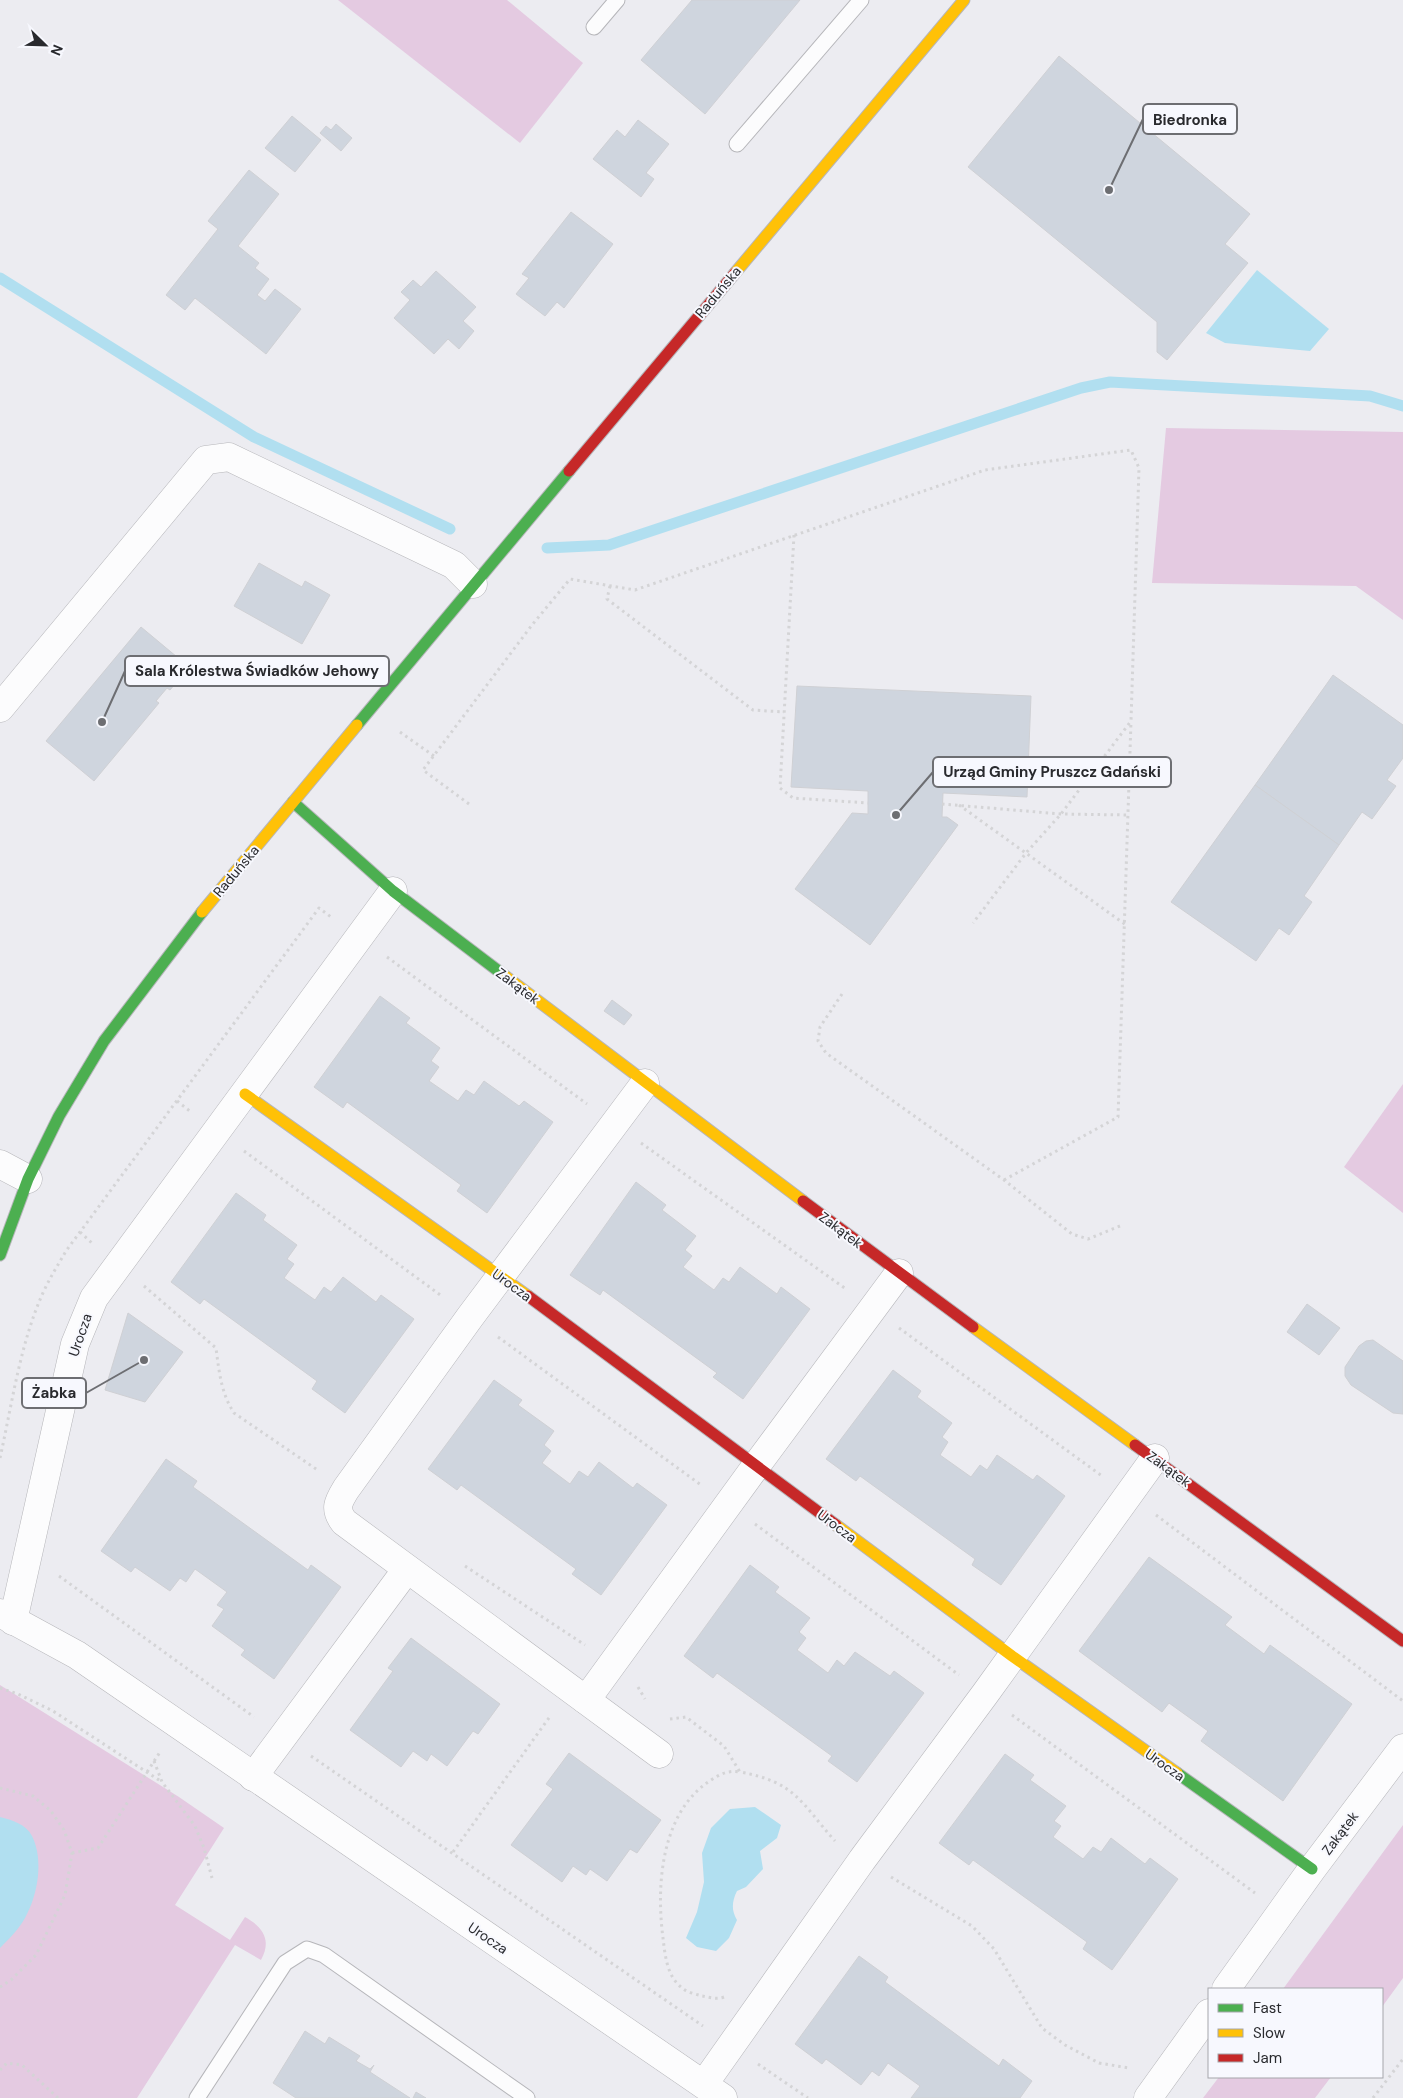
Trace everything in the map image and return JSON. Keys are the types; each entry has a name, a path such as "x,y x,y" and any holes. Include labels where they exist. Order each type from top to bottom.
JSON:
{"street":[{"name":"Raduńska","path":"0,1255 28,1179 59,1116 104,1041 194,922 473,584 964,0"},
{"path":"0,708 206,460 229,457 454,565 473,584"},
{"name":"Zakątek","path":"293,802 393,891 645,1083 899,1273 1155,1458 1403,1641"},
{"name":"Urocza","path":"393,891 94,1298 75,1344 26,1561 4,1617 48,1638 77,1655 254,1778 714,2091"},
{"path":"645,1083 501,1276 346,1489 338,1502 337,1513 344,1522 659,1754"},
{"name":"Urocza","path":"245,1094 501,1276 1012,1656 1312,1869"},
{"path":"0,1164 28,1179"},
{"path":"578,1694 756,1466 899,1273"},
{"path":"714,2091 732,2045 862,1860 1155,1458"},
{"path":"254,1778 407,1569"},
{"name":"Zakątek","path":"1312,1869 1403,1748"},
{"path":"1227,1988 1312,1869"},
{"path":"1148,2098 1208,2014"}],"lane":[{"path":"594,27 617,0"},
{"path":"737,144 861,0"},
{"path":"197,2098 285,1963 307,1949 324,1955 527,2098"}],"path":[{"path":"469,804 423,770 532,625 570,579 636,590 985,470 1131,450 1140,468 1118,1117 1004,1180"},
{"path":"794,535 780,788 793,798 868,803"},
{"path":"610,586 607,599 753,710 784,712"},
{"path":"973,923 1026,853 1062,814 1131,721"},
{"path":"400,732 434,756"},
{"path":"942,804 1062,814 1129,815"},
{"path":"959,805 1126,925"},
{"path":"0,1458 30,1330 42,1296 66,1251 319,908 359,937"},
{"path":"842,994 820,1027 818,1041 826,1053 1004,1180 1072,1234 1081,1238 1095,1237 1120,1226"},
{"path":"26,1561 44,1566 283,1738 452,1852 808,2098"},
{"path":"0,1688 18,1694 53,1712 148,1771 162,1782 195,1826 204,1848 212,1878"},
{"path":"452,1852 578,1694"},
{"path":"72,1852 98,1848 178,1725"},
{"path":"154,1760 162,1782"},
{"path":"726,1996 718,1999 694,1994 681,1987 670,1973 664,1954 660,1899 667,1845 683,1809 691,1797 708,1782 725,1773 740,1772"},
{"path":"0,1788 33,1796 51,1811 64,1830 72,1852 65,1895 36,1955 11,1980 0,1987"},
{"path":"1373,2098 1403,2059"},
{"path":"0,2070 7,2063 22,2066 58,2098"}],"shaded area":[{"path":"338,0 507,0 583,63 520,143"},
{"path":"1166,428 1403,432 1403,620 1356,586 1152,583"},
{"path":"1403,1084 1403,1213 1344,1167"},
{"path":"0,1685 179,1797 224,1828 175,1905 230,1940 245,1917 257,1925 266,1940 261,1960 235,1945 137,2098 0,2098"},
{"path":"1403,1825 1403,1978 1383,2006 1383,1988 1284,1988"},
{"path":"1218,2078 1330,2078 1315,2098 1203,2098"}],"water":[{"path":"1257,270 1329,329 1310,351 1225,343 1206,333"},
{"path":"755,1807 781,1825 777,1838 760,1851 763,1869 746,1887 737,1891 733,1906 737,1920 729,1938 716,1951 697,1947 686,1938 697,1912 704,1882 702,1853 711,1828 730,1809"},
{"path":"0,1817 18,1823 26,1828 32,1836 38,1856 38,1877 30,1909 20,1926 0,1948"}],"building":[{"path":"692,0 800,0 705,114 641,60"},
{"path":"1059,56 1250,214 1225,244 1248,263 1167,360 1157,352 1157,322 968,167"},
{"path":"292,116 321,140 295,172 265,148"},
{"path":"638,120 669,144 646,173 654,179 641,197 593,159 617,130 625,137"},
{"path":"336,124 352,138 341,151 320,133 326,126 331,130"},
{"path":"249,170 279,194 238,246 259,263 255,268 269,279 257,295 265,301 275,289 301,309 266,354 195,298 185,310 166,295 218,229 208,221"},
{"path":"571,212 613,244 564,308 557,302 545,316 516,294 529,278 522,274"},
{"path":"436,271 476,307 463,321 474,331 459,349 448,339 434,354 394,318 410,300 401,292 413,280 421,287"},
{"path":"259,563 302,587 305,581 330,595 302,644 234,606"},
{"path":"141,627 189,667 170,690 167,688 156,701 159,703 94,781 46,741"},
{"path":"1333,675 1403,725 1403,758 1387,780 1396,786 1372,819 1362,812 1339,845 1255,785"},
{"path":"797,686 1031,696 1027,797 943,793 942,817 947,817 958,825 870,945 795,889 852,813 868,814 868,791 791,787"},
{"path":"1255,785 1339,845 1304,896 1312,902 1289,935 1279,928 1256,961 1171,902"},
{"path":"380,996 410,1018 406,1023 440,1048 431,1061 439,1067 429,1081 458,1101 466,1090 474,1095 484,1081 519,1106 524,1101 553,1122 487,1213 457,1191 461,1185 347,1102 343,1108 314,1087"},
{"path":"612,1000 632,1015 624,1025 604,1011"},
{"path":"636,1182 666,1205 662,1210 696,1236 685,1250 692,1256 683,1267 714,1290 723,1278 729,1282 740,1267 777,1294 781,1287 810,1309 743,1399 713,1377 717,1373 603,1290 600,1295 570,1275"},
{"path":"236,1193 266,1215 263,1220 297,1245 287,1259 294,1264 284,1278 315,1300 324,1287 331,1292 343,1277 376,1302 381,1295 414,1319 345,1413 312,1389 317,1381 204,1299 200,1304 171,1282"},
{"path":"1307,1304 1340,1328 1319,1355 1287,1332"},
{"path":"128,1313 183,1352 145,1402 105,1390"},
{"path":"1373,1340 1403,1361 1403,1414 1393,1413 1351,1385 1345,1376 1345,1367 1359,1346 1366,1341"},
{"path":"893,1370 921,1391 917,1397 952,1423 942,1437 948,1442 940,1455 971,1477 980,1465 987,1470 997,1455 1033,1480 1037,1475 1065,1496 1001,1585 972,1565 975,1559 860,1476 856,1481 826,1459"},
{"path":"494,1380 522,1400 518,1405 554,1431 544,1445 551,1451 542,1463 570,1484 579,1471 588,1477 599,1462 633,1488 637,1483 667,1505 601,1595 572,1574 576,1569 461,1485 457,1490 428,1469"},
{"path":"166,1459 197,1481 193,1487 308,1570 311,1565 341,1587 274,1679 241,1655 245,1650 212,1626 224,1609 217,1605 227,1592 195,1569 186,1582 180,1578 170,1591 135,1567 131,1572 101,1551"},
{"path":"1149,1557 1232,1617 1225,1625 1264,1654 1270,1645 1352,1704 1283,1801 1201,1741 1208,1731 1169,1703 1162,1712 1079,1651"},
{"path":"750,1565 779,1587 775,1592 810,1618 799,1632 806,1638 797,1650 828,1673 837,1660 844,1666 855,1652 890,1676 894,1671 924,1693 857,1782 828,1761 832,1756 717,1673 713,1678 684,1656"},
{"path":"411,1638 500,1704 478,1734 473,1731 447,1766 431,1754 427,1761 413,1751 401,1767 350,1730 393,1671 388,1668"},
{"path":"569,1753 661,1820 637,1853 630,1849 607,1881 590,1869 586,1875 573,1866 562,1882 511,1845 553,1789 546,1784"},
{"path":"1005,1754 1034,1775 1030,1780 1066,1806 1054,1821 1061,1826 1053,1837 1083,1859 1093,1847 1101,1852 1111,1838 1145,1864 1150,1858 1178,1879 1112,1970 1083,1949 1087,1942 973,1860 969,1865 939,1843"},
{"path":"859,1956 888,1977 885,1982 999,2066 1003,2059 1032,2081 1020,2098 911,2098 920,2086 888,2063 879,2076 872,2071 861,2085 826,2059 822,2064 795,2044"},
{"path":"305,2031 325,2044 329,2037 360,2056 356,2061 370,2069 374,2065 370,2072 410,2098 296,2098 273,2083"},
{"path":"416,2092 426,2098 413,2098"}],"waterway":[{"path":"0,278 254,437 450,529"},
{"path":"547,548 609,545 1081,388 1110,382 1370,396 1403,406"}],"traffic: fast":[{"path":"357,725 569,471"},
{"path":"293,802 393,891 505,976"},
{"path":"0,1255 28,1179 59,1116 104,1041 202,912"},
{"path":"1177,1773 1312,1869"}],"traffic: slow":[{"path":"735,273 964,0"},
{"path":"202,912 357,725"},
{"path":"505,976 803,1201"},
{"path":"245,1094 528,1296"},
{"path":"973,1327 1135,1445"},
{"path":"836,1525 1012,1656 1177,1773"}],"traffic: jam":[{"path":"569,471 735,273"},
{"path":"803,1201 973,1327"},
{"path":"528,1296 836,1525"},
{"path":"1135,1445 1403,1641"}],"place":[{"name":"Biedronka","path":"1109,190"},
{"name":"Sala Królestwa Świadków Jehowy","path":"102,722"},
{"name":"Urząd Gminy Pruszcz Gdański","path":"896,815"},
{"name":"Żabka","path":"144,1360"}]}
